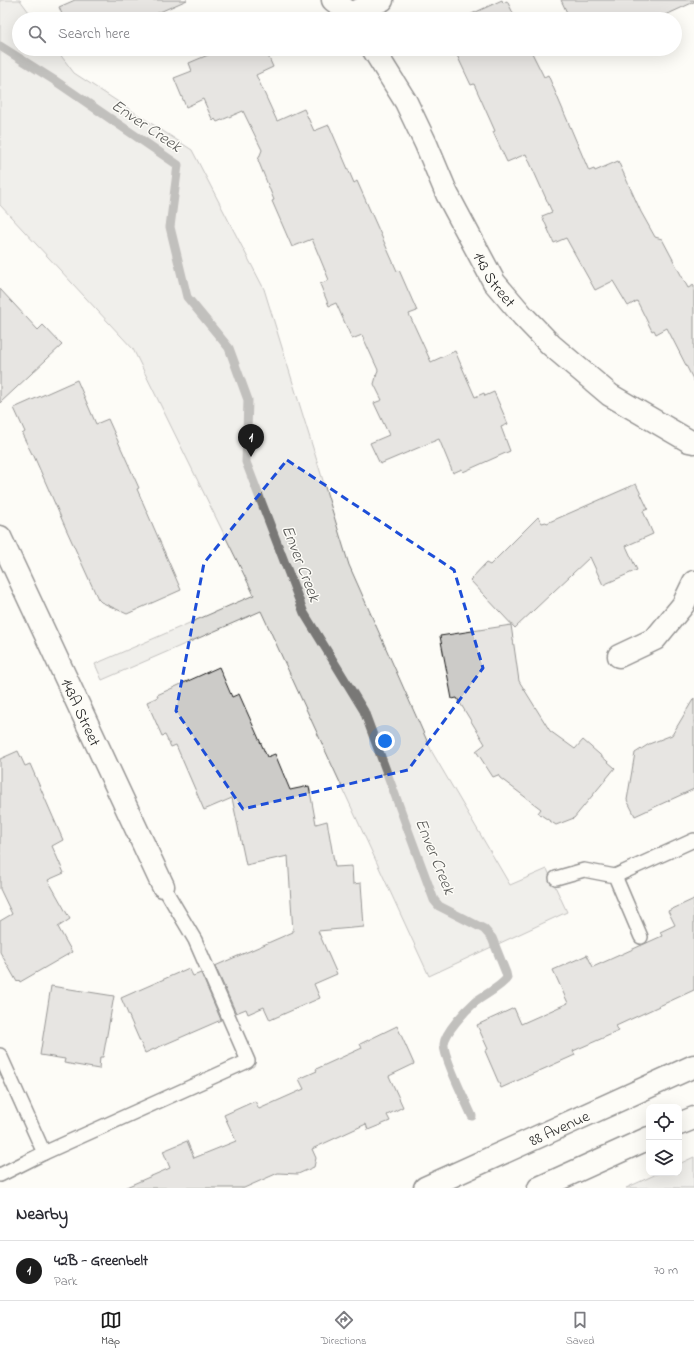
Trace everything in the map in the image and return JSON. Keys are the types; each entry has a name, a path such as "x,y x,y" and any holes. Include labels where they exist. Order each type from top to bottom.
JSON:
{"street":[{"path":"333,0 346,12"},
{"path":"361,12 382,0"},
{"name":"143 Street","path":"377,56 406,102 447,194 494,282 550,345 610,395 689,441 694,442"},
{"name":"143A Street","path":"0,537 163,886"},
{"path":"619,656 655,640 683,605 694,582"},
{"name":"88 Avenue","path":"424,1188 694,1066"},
{"path":"682,1123 694,1118"},
{"path":"539,1188 646,1139"}],"lane":[{"path":"556,878 584,870 615,876 694,840"},
{"path":"615,876 641,938"},
{"path":"0,1175 248,1060 195,940 163,886"},
{"path":"0,1056 44,1154"}],"highlighted area":[{"path":"287,460 454,570 483,668 408,770 243,809 176,711 204,563"}],"shaded area":[{"path":"0,0 20,0 29,12 12,12 12,56 61,56 74,73 192,150 264,289 349,565 432,752 510,885 547,869 567,912 429,976 261,611 102,680 95,664 254,595 133,349 0,205"},
{"path":"694,1157 694,1188 626,1188 652,1176 682,1176 682,1163"}],"building":[{"path":"75,0 187,0 160,12 61,12 59,7"},
{"path":"502,0 503,3 507,1 512,12 476,12"},
{"path":"561,0 694,0 694,2 672,12 567,12"},
{"path":"206,56 268,56 273,67 256,75 277,121 304,109 314,131 329,125 354,183 357,181 397,271 399,270 417,311 409,314 431,362 455,351 475,397 484,393 485,396 494,392 508,424 501,427 510,451 463,472 462,469 453,473 439,439 380,464 370,443 389,435 374,403 382,400 374,384 378,370 362,335 352,339 336,303 329,306 320,284 329,280 312,239 292,247 272,201 274,200 258,160 262,150 243,111 217,122 215,119 213,121 203,99 186,107 174,78 192,71 189,63"},
{"path":"457,56 534,56 544,77 548,75 589,171 594,169 595,171 618,161 641,212 655,237 662,239 688,288 694,285 694,381 667,328 656,334 654,330 652,331 637,301 628,306 613,281 595,290 566,238 554,243 542,216 552,212 526,154 507,162 493,132 495,131 474,84 471,85"},
{"path":"0,289 38,330 43,325 62,345 0,403"},
{"path":"77,380 96,424 108,419 139,488 137,489 181,590 127,614 101,602 98,599 33,454 22,434 25,432 14,408"},
{"path":"636,484 648,509 643,511 653,534 626,546 637,570 603,585 590,557 515,628 470,580 486,563 490,565 538,517 542,523 547,523"},
{"path":"511,625 519,681 550,731 575,749 583,740 615,768 574,818 556,825 538,813 541,809 498,775 493,777 476,751 485,744 457,698 452,699 440,636"},
{"path":"219,667 232,697 239,694 267,757 275,754 290,790 309,786 316,824 327,821 335,867 352,866 353,884 361,883 364,927 318,931 337,974 314,984 320,998 270,1020 264,1007 248,1014 246,1009 236,1013 215,966 293,932 288,856 246,865 232,798 204,810 176,745 171,747 165,735 162,736 147,702 158,697 157,695"},
{"path":"694,698 694,789 635,816 627,800 635,753 649,744 672,735"},
{"path":"18,751 25,766 30,764 63,840 52,846 64,873 48,880 70,919 58,927 72,952 20,982 19,980 17,982 0,952 0,921 12,914 0,889 0,759"},
{"path":"694,899 694,990 616,1026 619,1031 573,1051 575,1055 501,1088 485,1051 488,1049 477,1025 514,1008 521,1024 568,1003 553,970 587,955 593,967 662,936 660,932 675,925 668,911"},
{"path":"189,968 193,976 201,973 221,1020 145,1053 121,998"},
{"path":"51,986 114,996 103,1057 100,1057 99,1069 64,1063 65,1059 40,1055"},
{"path":"397,1026 414,1064 389,1076 403,1107 387,1115 390,1121 368,1130 366,1124 312,1149 316,1158 314,1167 298,1174 278,1173 244,1188 124,1188 170,1168 163,1151 187,1141 194,1158 236,1141 224,1115 255,1101 259,1109 304,1089 299,1079 317,1071 316,1069 362,1048 360,1044"}],"waterway":[{"name":"Enver Creek","path":"0,46 12,54"},
{"name":"Enver Creek","path":"16,56 54,80 178,165 170,227 187,297 229,348 248,400 246,462 304,613 364,711 434,900 439,906 484,929 492,938 506,973 507,978 497,988 475,1002 452,1028 445,1039 444,1044 447,1058 472,1116"}],"place":[{"name":"42B - Greenbelt","path":"251,457"}]}
